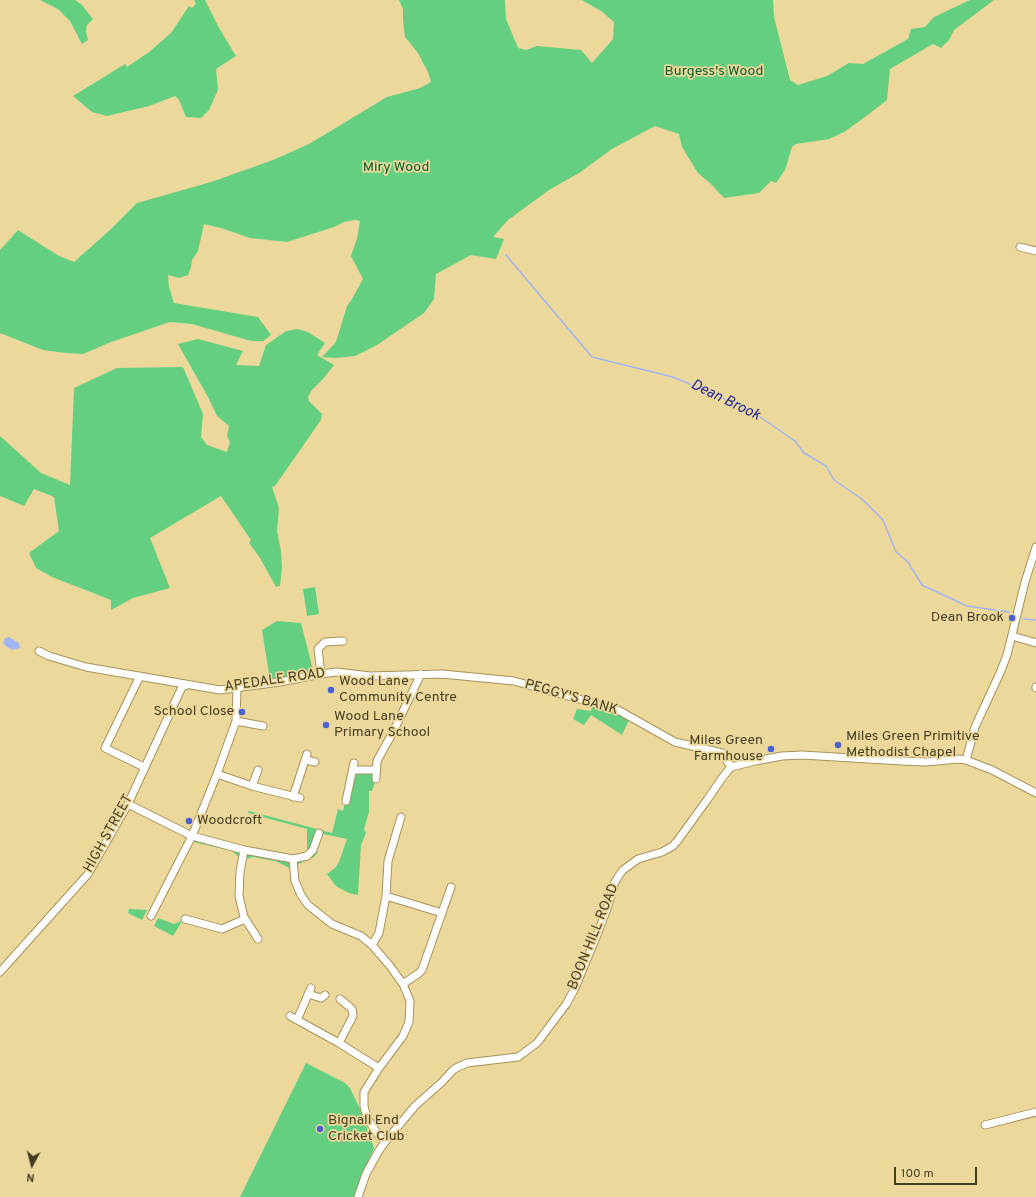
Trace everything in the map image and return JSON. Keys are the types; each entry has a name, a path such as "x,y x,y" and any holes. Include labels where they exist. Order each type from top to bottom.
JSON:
{"street":[{"path":"1020,247 1036,251"},
{"path":"966,760 975,726 1000,673 1012,636 1025,582 1034,558 1036,546"},
{"path":"1012,636 1036,643"},
{"path":"321,674 318,648 325,642 343,641"},
{"name":"APEDALE ROAD","path":"39,651 49,656 86,667 220,690 237,689 336,672 370,676 442,674"},
{"path":"376,779 377,761 393,732 420,674"},
{"name":"PEGGY'S BANK","path":"442,674 514,681 618,710 675,742 722,753 731,767"},
{"path":"140,676 105,748 144,767"},
{"name":"HIGH STREET","path":"3,969 88,874 128,804 182,687 187,684"},
{"path":"151,916 192,836 217,774 236,721 237,689"},
{"path":"236,721 263,726"},
{"path":"731,767 782,756 802,755 926,762 960,759 1008,777 1036,793"},
{"path":"217,774 252,786 297,798 307,757 316,762"},
{"path":"346,801 353,767 376,770"},
{"name":"BOON HILL ROAD","path":"358,1197 366,1174 385,1142 415,1106 454,1069 467,1063 518,1056 537,1043 567,1003 575,988 597,935 614,884 618,877 623,870 638,859 662,852 673,846 731,767"},
{"path":"252,786 258,770"},
{"path":"128,804 192,836 244,850 293,859 307,856 313,850 319,833"},
{"path":"372,945 379,933 386,896 388,861 401,817"},
{"path":"244,850 240,872 239,896 245,919 258,934"},
{"path":"293,859 295,881 301,896 308,905 332,924 361,936 372,945 403,984 410,1001 409,1022 403,1036 379,1068 364,1092 364,1106 367,1118 385,1142"},
{"path":"403,984 419,974 422,970 451,888"},
{"path":"386,896 442,913"},
{"path":"185,919 222,929 245,919"},
{"path":"325,995 321,998 310,991 294,1018 339,1043 379,1068"},
{"path":"339,1043 353,1016 352,1009 342,999"},
{"path":"985,1125 1036,1112"}],"green space":[{"path":"40,0 75,0 81,4 93,19 87,25 86,32 88,40 82,44 70,21 58,9"},
{"path":"194,0 205,0 219,28 236,56 216,69 218,90 209,110 201,118 186,117 179,100 175,96 149,106 107,116 92,112 73,96 125,64 127,67 149,52 171,33 189,6 192,8 196,4"},
{"path":"399,0 505,0 506,19 518,48 526,50 537,46 581,50 592,63 613,39 614,22 601,11 582,0 773,0 774,17 790,80 798,85 827,76 849,63 863,64 908,39 911,29 925,27 934,17 970,0 994,0 954,30 949,40 941,48 933,44 890,69 887,100 865,117 844,132 829,139 796,144 792,147 785,170 776,183 771,181 759,193 724,198 698,173 682,147 679,134 655,126 612,149 579,173 549,190 508,220 493,237 504,239 496,259 471,255 436,274 434,299 424,313 377,345 355,356 334,358 322,357 336,342 347,306 363,279 351,256 357,238 360,221 355,220 344,222 334,227 287,242 250,238 204,224 198,251 192,260 188,275 179,278 168,275 169,287 174,303 258,317 271,335 263,341 251,341 192,324 170,322 111,342 83,354 43,350 0,333 0,250 18,230 59,256 74,262 110,230 137,203 211,182 273,160 309,144 387,97 420,88 431,82 428,72 418,53 405,37 403,9"},
{"path":"297,329 308,332 325,343 317,355 334,365 312,390 308,397 309,401 322,414 321,420 275,486 272,487 279,508 277,531 281,551 282,567 280,586 276,587 260,558 249,543 251,540 221,496 150,538 170,588 133,598 111,610 111,600 52,577 36,568 29,553 59,531 54,497 34,489 24,506 0,496 0,436 41,473 70,485 74,388 117,368 183,367 203,414 201,437 207,445 227,452 230,442 227,436 229,426 217,416 178,344 198,339 243,351 236,365 259,366 266,345 286,331"},
{"path":"315,587 319,614 307,616 303,589"},
{"path":"277,621 301,623 313,670 309,674 270,680 262,630"},
{"path":"592,707 608,710 629,720 622,735 591,715 584,725 573,719 577,709 591,711"},
{"path":"353,770 376,770 376,779 372,791 369,791 369,812 364,829 366,833 361,845 358,895 349,893 339,888 327,874 335,868 339,862 347,839 319,833 313,850 318,852 314,857 294,866 294,870 275,861 253,857 242,860 232,851 189,841 192,836 293,859 307,855 307,829 248,813 249,811 332,833 338,809 343,811"},
{"path":"129,909 147,910 142,920 128,913"},
{"path":"158,918 174,924 181,921 181,923 173,936 154,926"},
{"name":"Bignall End Cricket Club","path":"306,1063 345,1083 350,1088 361,1111 374,1148 354,1197 240,1197"}],"water":[{"path":"9,637 19,643 20,648 12,650 3,643 5,638"}],"waterway":[{"name":"Dean Brook","path":"506,255 592,357 673,377 750,410 795,441 804,453 826,466 834,480 862,499 883,520 896,552 908,562 922,585 967,606 1009,612"},
{"name":"Dean Brook","path":"1023,619 1036,620"}],"place":[{"name":"Dean Brook","path":"1012,618"},
{"name":"Wood Lane Community Centre","path":"331,690"},
{"name":"School Close","path":"242,712"},
{"name":"Wood Lane Primary School","path":"326,725"},
{"name":"Miles Green Primitive Methodist Chapel","path":"838,745"},
{"name":"Miles Green Farmhouse","path":"771,749"},
{"name":"Woodcroft","path":"189,821"},
{"name":"Bignall End Cricket Club","path":"320,1129"}],"park label":[{"name":"Burgess's Wood","path":"714,72"},
{"name":"Miry Wood","path":"396,168"}]}
